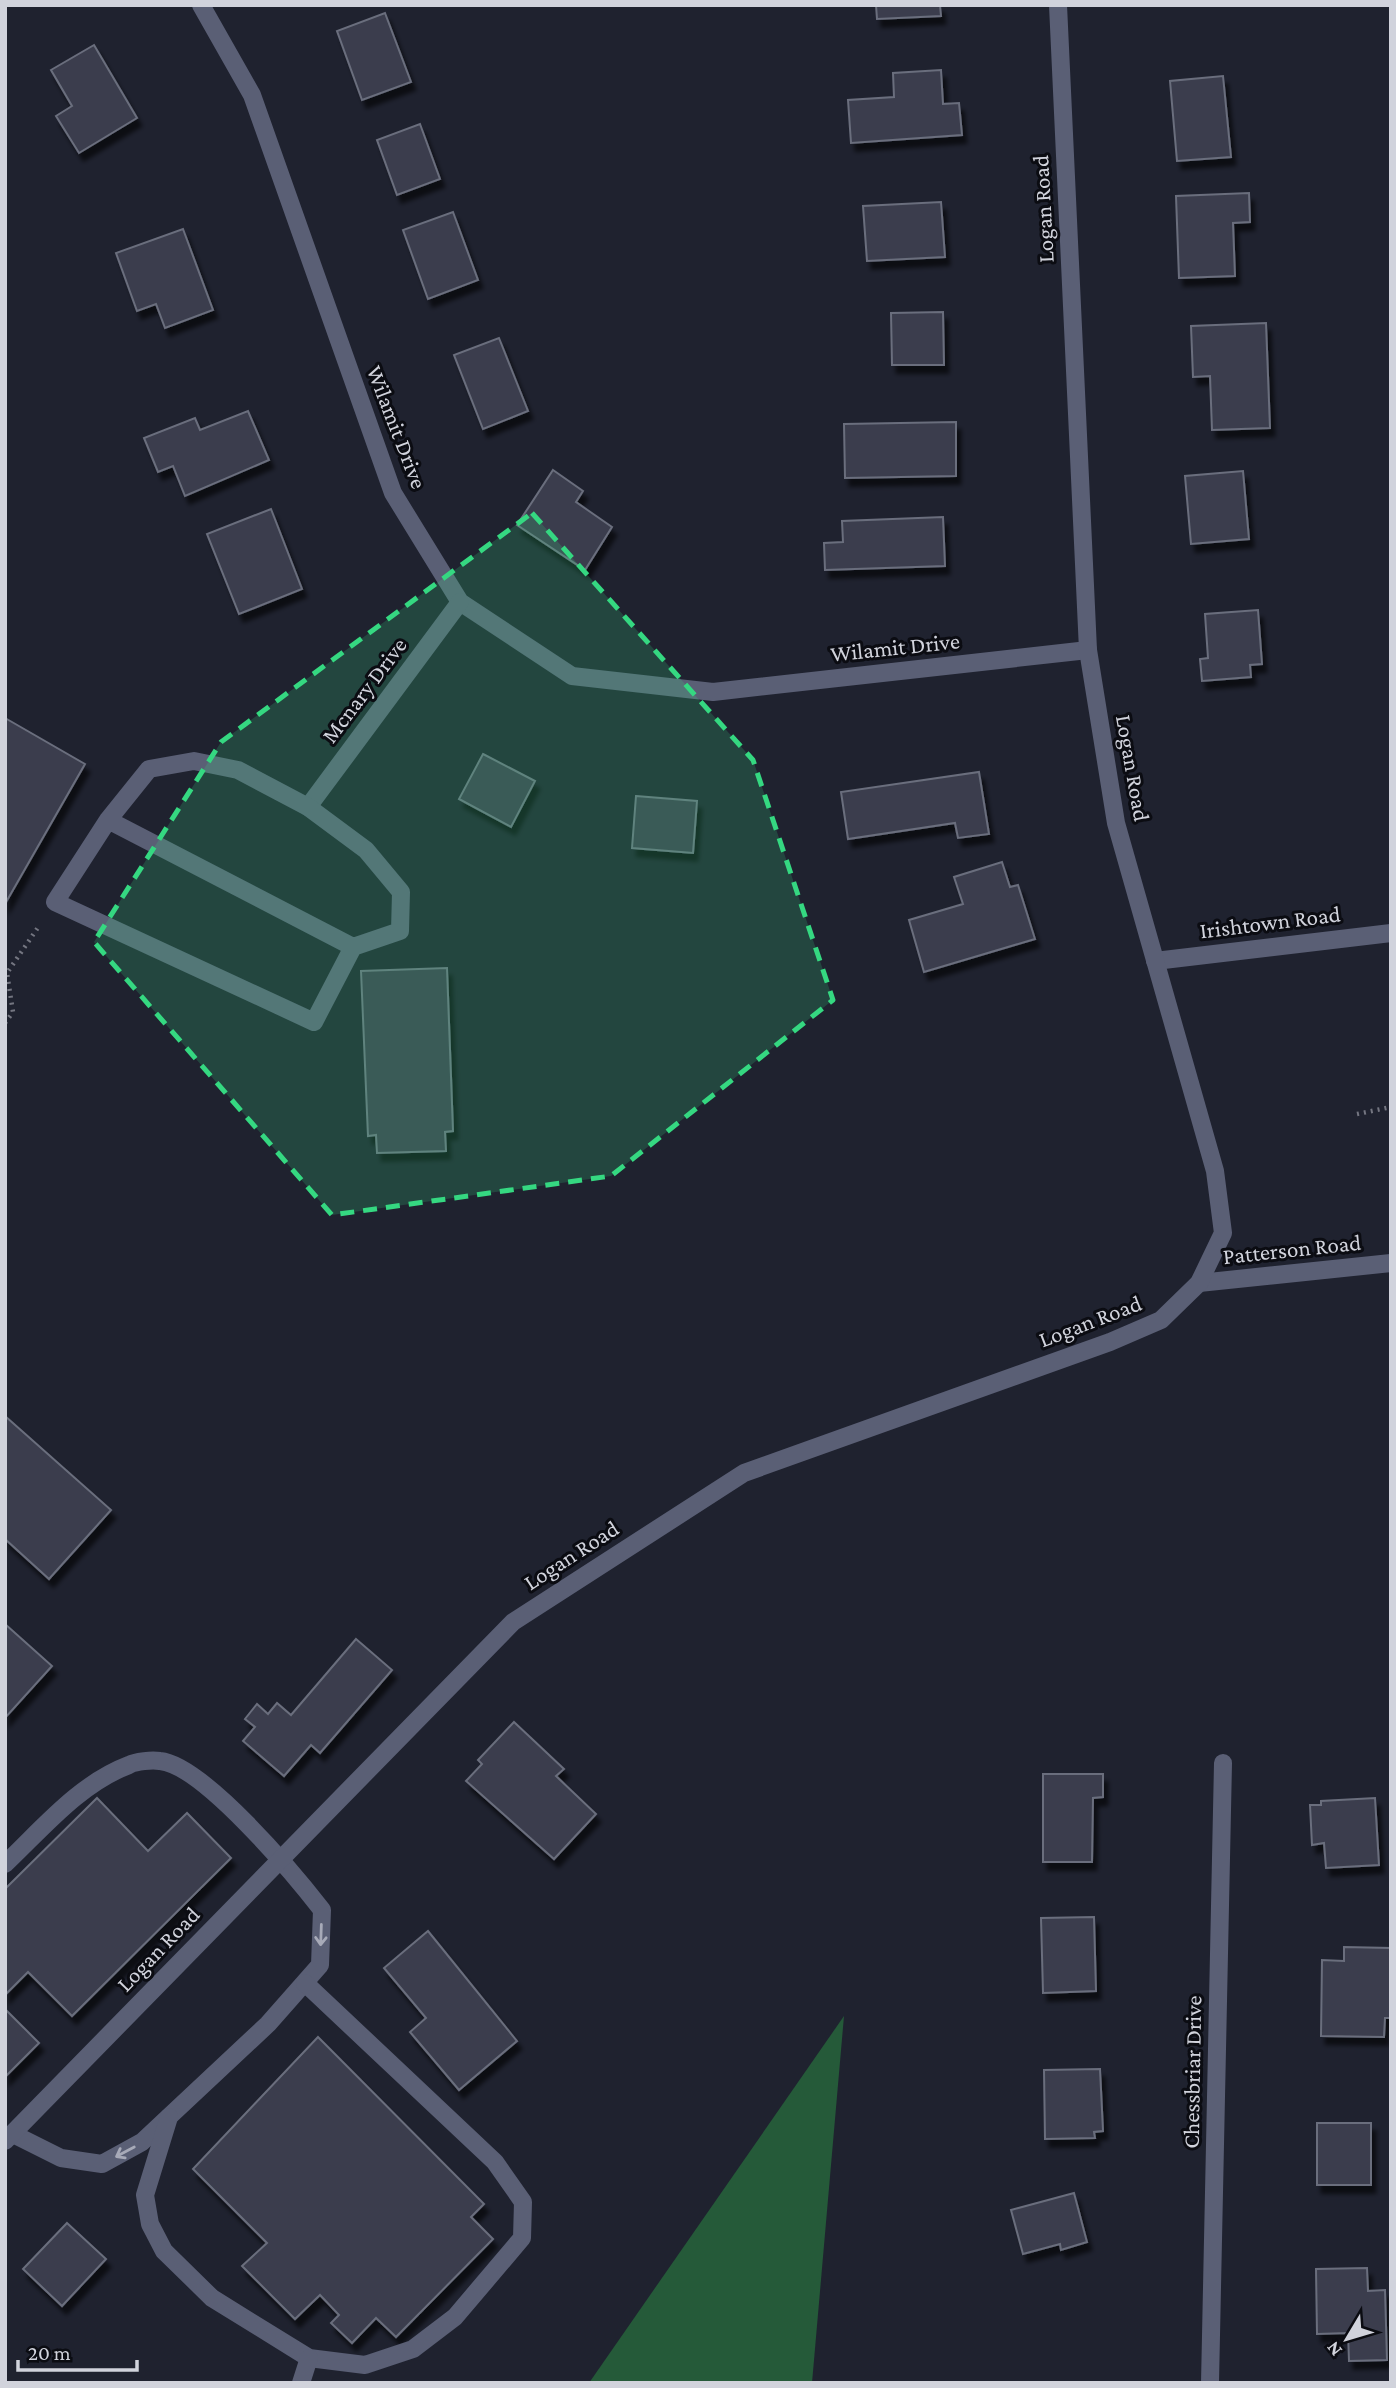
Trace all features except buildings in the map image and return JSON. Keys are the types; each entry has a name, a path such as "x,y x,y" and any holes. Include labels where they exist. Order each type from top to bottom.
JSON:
{"street":[{"name":"Wilamit Drive","path":"201,5 251,95 393,493 460,602 572,676 713,692 1088,650"},
{"name":"Logan Road","path":"9,2138 280,1857 513,1622 744,1473 1110,1342 1161,1320 1199,1283 1223,1233 1215,1171 1116,823 1088,650 1058,5"},
{"name":"Mcnary Drive","path":"308,807 460,602"},
{"path":"194,761 238,770 308,807 366,850 401,892 400,931 353,947 314,1022 55,902 108,820 149,769 194,761"},
{"path":"108,820 353,947"},
{"name":"Irishtown Road","path":"1155,961 1391,933"},
{"name":"Patterson Road","path":"1199,1283 1391,1263"},
{"path":"5,1864 80,1793 130,1764 162,1760 204,1783 280,1857 322,1910 320,1965 268,2024 142,2142 102,2164 61,2158 9,2138"},
{"name":"Chessbriar Drive","path":"1210,2383 1223,1763"},
{"path":"169,2117 145,2195 150,2224 164,2251 212,2298 309,2358 365,2365 413,2349 454,2317 522,2238 523,2203 495,2162 305,1983"},
{"path":"301,2383 309,2358"}],"path":[{"path":"5,1023 13,1012 7,973 55,902"},
{"path":"1357,1114 1391,1107"}],"highlighted area":[{"path":"532,513 753,760 833,1000 611,1176 332,1215 94,942 221,742"}],"green space":[{"path":"844,2016 812,2383 589,2383"}]}
